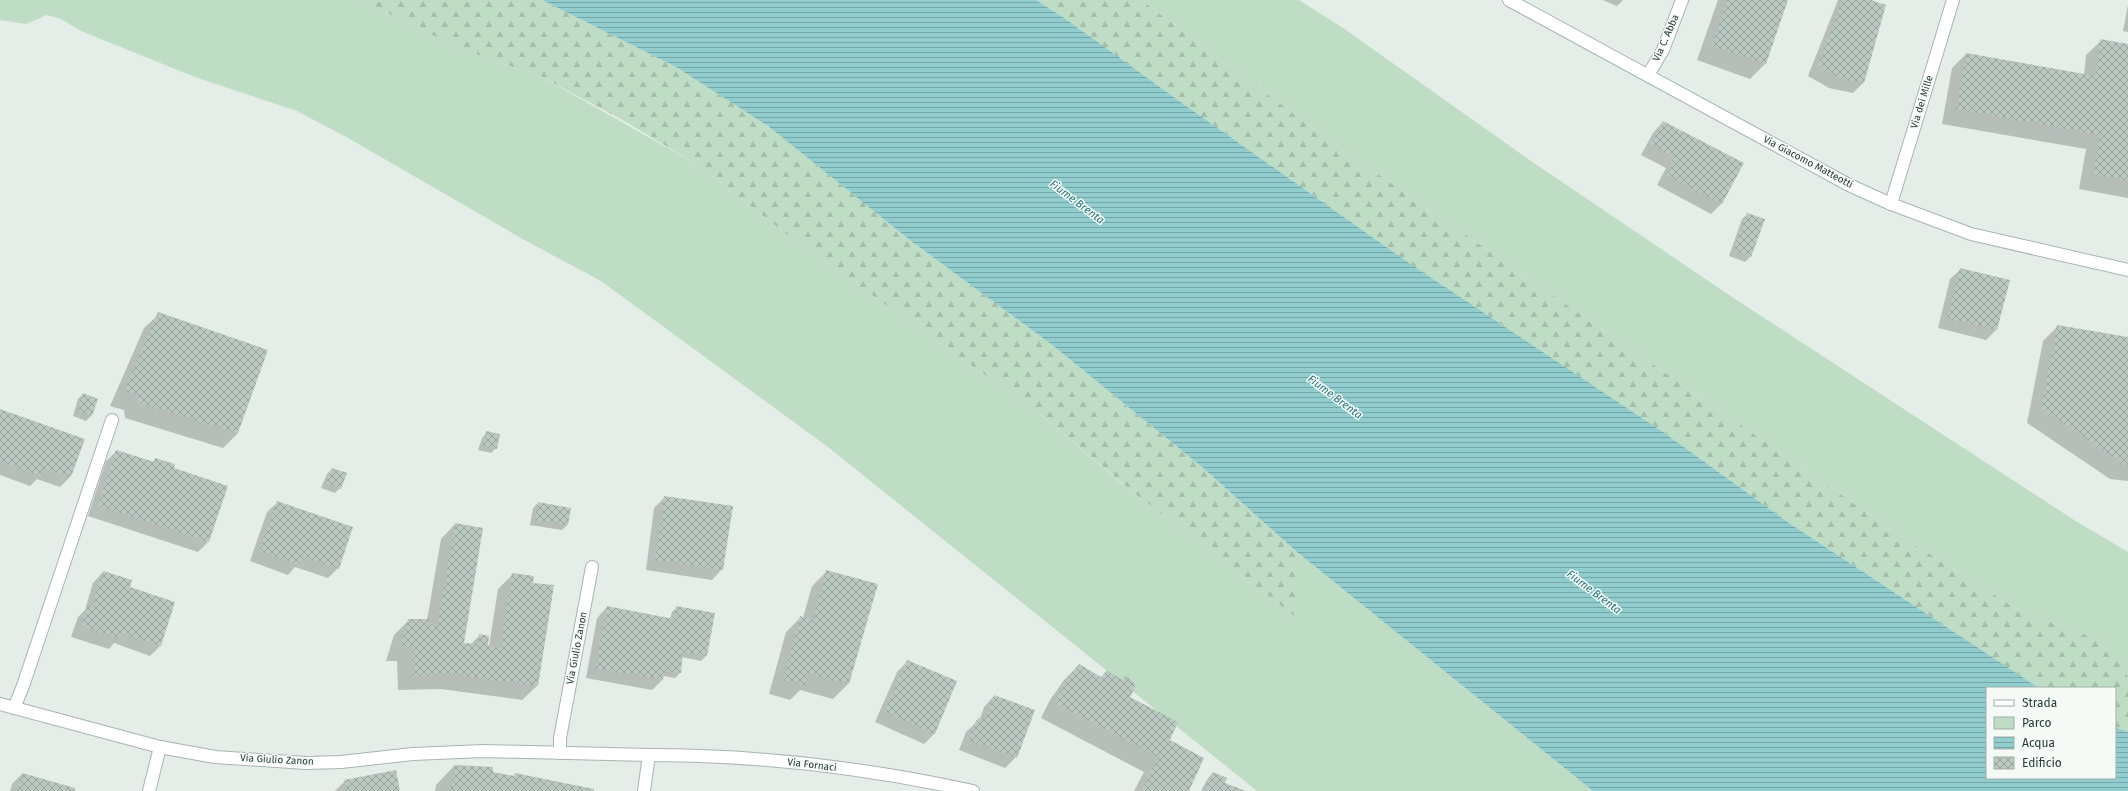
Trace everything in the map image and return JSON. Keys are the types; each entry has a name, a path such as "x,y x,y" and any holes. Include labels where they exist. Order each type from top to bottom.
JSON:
{"street":[{"name":"Via Giacomo Matteotti","path":"1509,0 1849,185 1891,204 1971,234 2128,270"},
{"name":"Via C. Abba","path":"1648,75 1663,50 1682,0"},
{"name":"Via dei Mille","path":"1891,204 1953,0"},
{"path":"14,708 23,686 112,420"},
{"name":"Via Giulio Zanon","path":"560,753 560,738 592,567"},
{"name":"Via Giulio Zanon","path":"0,704 160,747 215,757 306,763 341,762 412,754 483,751 649,755"},
{"path":"149,791 160,747"},
{"path":"644,791 649,755"},
{"name":"Via Fornaci","path":"649,755 710,755 770,760 886,775 973,791"}],"green space":[{"path":"0,0 360,0 466,51 540,76 698,165 794,240 1039,413 1121,483 1296,617 1297,552 1593,791 1257,791 828,447 601,281 528,242 348,138 297,111 195,77 81,31 61,19 47,15 26,24 0,20"},
{"path":"360,0 542,0 676,67 768,126 911,241 1051,344 1202,467 1297,552 1297,618 1129,489 1039,413 794,240 698,165 619,118 540,76 466,51"},
{"path":"1036,0 1141,0 1333,143 1898,534 2020,611 2113,645 2128,677 2128,732 2116,727 2116,687 2037,687 1789,523 1663,432 1409,263"},
{"path":"1141,0 1299,0 1343,28 1531,161 1735,299 2074,520 2128,552 2128,677 2112,645 2020,611 1898,534 1333,143"}],"water":[{"name":"Fiume Brenta","path":"542,0 1036,0 1064,18 1409,263 1663,432 1789,523 2037,687 1986,687 1986,779 2116,779 2116,727 2128,732 2128,791 1593,791 1297,552 1202,467 1051,344 911,241 768,126 676,67"}],"building":[{"path":"1727,0 1788,0 1766,64 1711,46"},
{"path":"1842,0 1871,0 1886,5 1864,83 1840,78 1818,66"},
{"path":"2100,39 2128,44 2128,181 2093,174 2100,135 1956,109 1966,53 2096,76"},
{"path":"1663,121 1744,163 1722,204 1667,175 1675,157 1651,144"},
{"path":"1747,213 1765,219 1751,257 1733,250"},
{"path":"1960,268 2010,280 1997,330 1947,318"},
{"path":"158,312 268,350 238,433 139,403 139,395 124,391"},
{"path":"2057,325 2128,337 2128,465 2125,465 2041,408"},
{"path":"83,393 98,399 92,416 77,411"},
{"path":"0,409 85,439 71,477 44,468 41,476 0,461"},
{"path":"486,431 500,434 497,449 483,445"},
{"path":"116,450 154,462 155,458 175,464 174,468 228,486 209,542 98,506"},
{"path":"332,468 347,473 341,489 325,483"},
{"path":"664,496 733,506 723,570 655,560"},
{"path":"277,501 353,527 339,569 302,556 299,565 259,551"},
{"path":"538,502 571,508 568,525 535,520"},
{"path":"455,523 483,528 464,643 478,644 479,634 489,636 488,645 500,649 512,573 534,576 533,583 554,585 538,686 456,675 413,676 412,647 400,647 408,619 429,619 428,626 437,627"},
{"path":"826,570 878,584 849,684 808,674 806,686 783,680 800,616 813,620"},
{"path":"103,571 132,580 130,587 175,602 161,646 122,633 120,639 81,626 88,606 92,607"},
{"path":"607,606 674,619 676,606 715,613 707,656 683,652 681,673 665,671 663,680 595,668"},
{"path":"907,660 957,681 935,734 884,712"},
{"path":"1079,664 1101,677 1107,670 1122,680 1126,675 1136,685 1130,697 1178,722 1170,740 1204,758 1189,791 1141,791 1158,757 1055,703 1064,684"},
{"path":"994,695 1035,710 1017,758 968,740 976,721 980,717 986,719"},
{"path":"454,765 493,767 493,772 514,776 515,773 594,789 594,791 451,791"},
{"path":"396,770 400,791 347,791 344,780"},
{"path":"1213,772 1227,778 1225,783 1246,791 1203,791"},
{"path":"22,773 75,788 75,791 17,791"}]}
